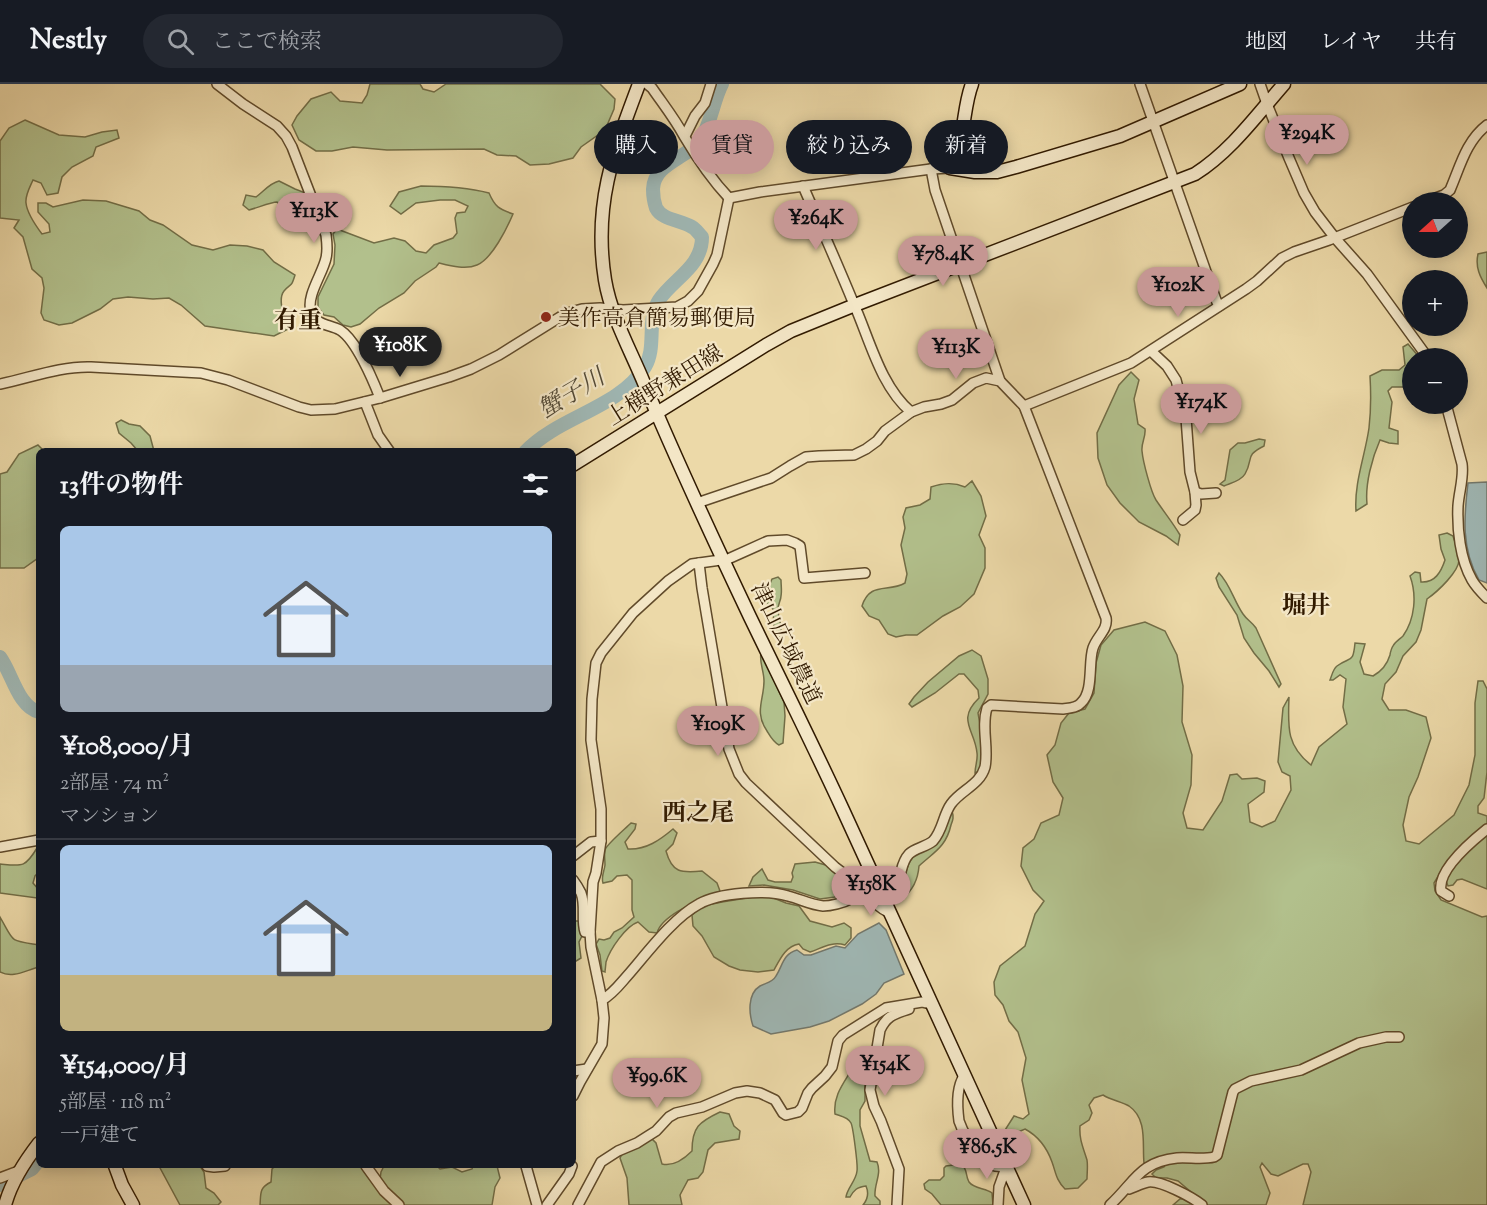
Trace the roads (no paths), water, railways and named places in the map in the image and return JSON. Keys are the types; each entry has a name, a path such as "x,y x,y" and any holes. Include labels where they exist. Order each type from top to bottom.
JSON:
{"main road":[{"name":"津山広域農道","path":"639,84 618,140 603,198 602,258 606,289 612,309 656,414 723,560 843,810 928,1001 1024,1205"},
{"path":"964,120 972,84"},
{"path":"1008,169 1120,136 1240,84"},
{"name":"上横野兼田線","path":"576,463 774,340 808,324 1195,174 1212,164 1224,153 1284,84"},
{"path":"5,1205 13,1184 36,1147"},
{"path":"116,1168 133,1205"}],"street":[{"path":"217,84 277,126 292,147 323,228 327,245 327,257 311,300 311,311 318,322 341,331 347,336 354,345 380,398"},
{"path":"647,84 652,88 709,175 729,198"},
{"path":"689,145 695,116 705,103 711,84"},
{"path":"1140,84 1219,306"},
{"path":"1260,84 1304,193 1315,212 1367,274 1421,348"},
{"path":"1448,192 1466,150 1477,134 1487,125"},
{"path":"729,198 924,170"},
{"path":"882,894 890,891 900,878 905,862 911,853 929,844 939,834 952,803 981,777 985,766 984,725 987,708 992,705 1063,709 1082,703 1087,693 1094,645 1106,626 1106,618 1024,406 1000,381 935,190 933,174"},
{"path":"803,186 855,304 881,371 890,387 911,412"},
{"path":"0,384 77,367 201,372 311,410 335,409 365,402 471,369 571,312 600,308 677,307 683,304 698,291 717,255 729,198"},
{"path":"1024,406 1131,363 1257,281 1282,258 1402,211"},
{"path":"1151,351 1167,366 1176,380 1188,427 1187,448 1196,505 1195,510 1183,520"},
{"path":"697,503 771,478 806,457 854,455 872,445 885,431 911,412 952,400 979,380 987,378 1000,381"},
{"path":"365,402 378,435 387,448"},
{"path":"1449,414 1464,473 1458,506 1461,549 1471,579 1487,598"},
{"path":"1195,492 1216,493"},
{"path":"576,1090 602,1044 604,1018 590,932 593,882 601,841 601,809 591,740 596,663 601,653 633,613 668,581 692,564 728,559 768,541 787,540 800,546 804,578 865,573"},
{"path":"699,563 728,741 739,774 835,867 856,883 861,893"},
{"path":"1449,896 1441,891 1442,877 1454,860 1487,829"},
{"path":"0,847 36,841"},
{"path":"576,851 591,842 601,841"},
{"path":"576,885 582,899 584,915 582,923 585,932 590,932"},
{"path":"602,1000 617,988 679,918 699,903 708,900 759,892 787,895 811,904 825,906 849,900 861,893 866,894 883,911 890,912"},
{"path":"578,1205 601,1162 656,1131 669,1117 747,1090 775,1100 783,1113 793,1114 802,1108 812,1088 832,1067 838,1041 843,1035 886,1008 928,1001"},
{"path":"897,1205 899,1169 871,1099 871,1082 880,1030 884,1022 889,1017 928,1001"},
{"path":"1110,1205 1141,1171 1155,1163 1177,1158 1217,1155 1233,1092 1240,1086 1260,1078 1301,1070 1359,1043 1386,1037 1399,1037"},
{"path":"576,1071 587,1069"},
{"path":"964,1076 958,1087 962,1129 974,1150 986,1163 1007,1169 999,1187 998,1205"},
{"path":"367,1168 384,1191 399,1205"},
{"path":"527,1168 537,1205"},
{"path":"547,1205 571,1168"},
{"path":"0,1177 20,1171"},
{"path":"1127,1188 1150,1182 1157,1183 1202,1205"}],"water":[{"path":"1487,482 1487,583 1479,580 1473,568 1465,532 1465,520 1468,483"},
{"path":"879,923 886,930 904,974 884,983 876,994 862,1004 829,1021 771,1034 753,1026 750,1010 753,994 760,986 775,978 789,954 797,950 804,955 811,955 836,946 845,948 858,934"}],"waterway":[{"name":"蟹子川","path":"530,448 554,429 620,393 645,367 649,359 655,308 665,292 692,264 701,247 702,237 692,227 659,212 653,196 655,180 665,167 700,140 722,84"},
{"path":"0,657 21,697 36,711"},
{"name":"蟹子川","path":"0,1185 32,1169 36,1164"}],"place":[{"name":"美作高倉簡易郵便局","path":"546,317"}],"district":[{"name":"有重","path":"298,320"},
{"name":"堀井","path":"1306,605"},
{"name":"西之尾","path":"698,812"}]}
